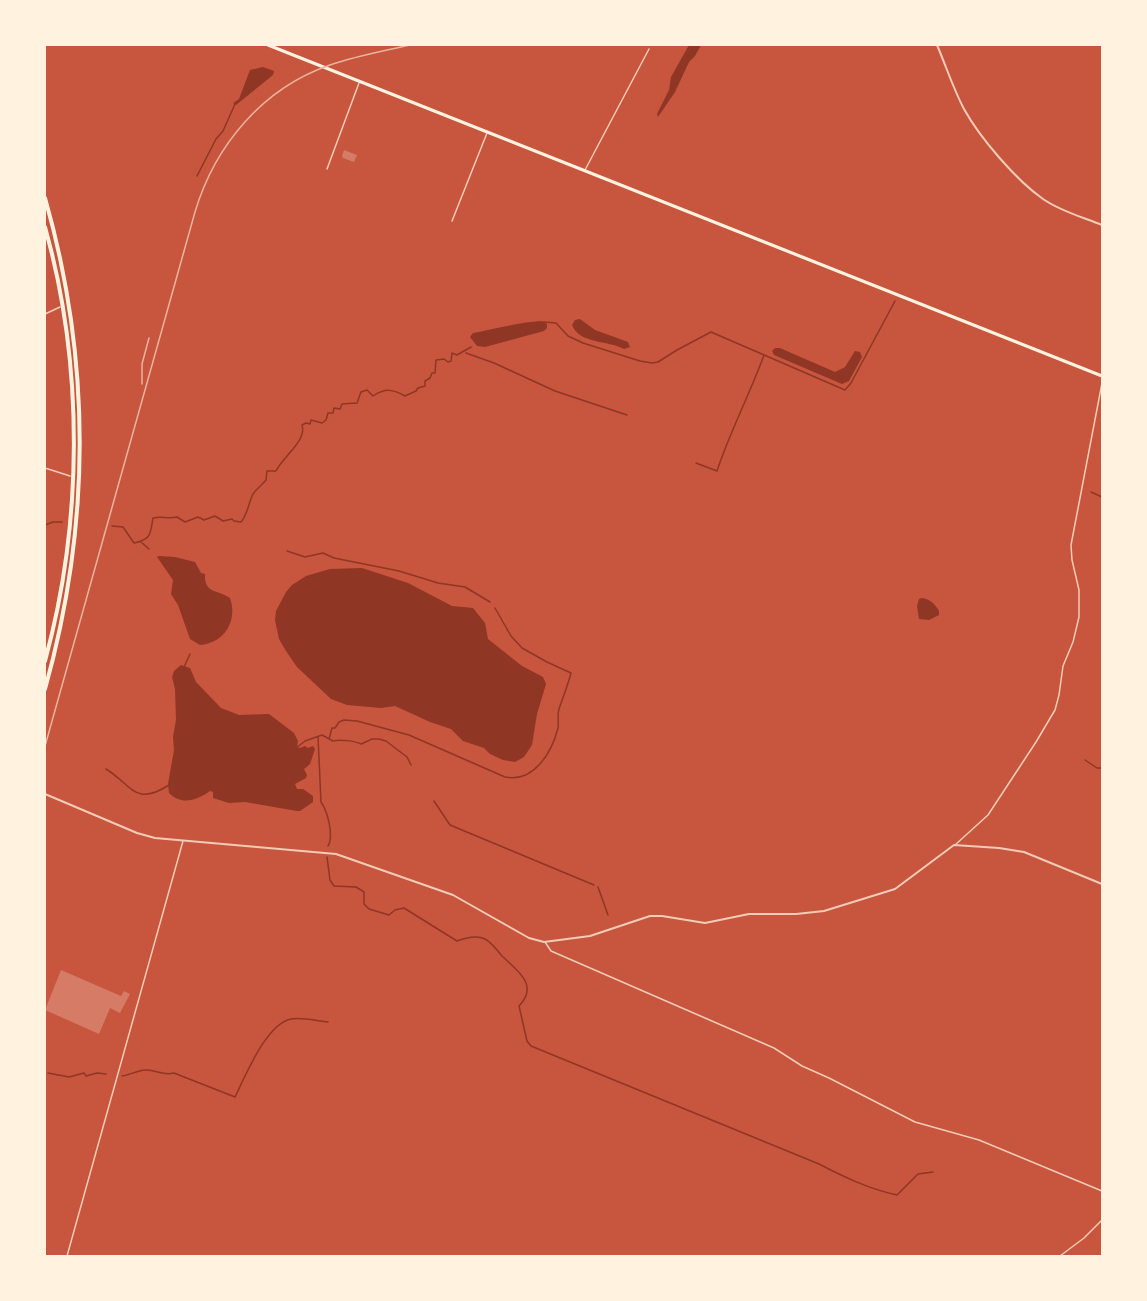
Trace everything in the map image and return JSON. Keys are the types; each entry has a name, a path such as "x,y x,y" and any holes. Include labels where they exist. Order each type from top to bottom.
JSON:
{"highway":[{"path":"45,198 70,306 81,431 78,520 70,580 45,689"},
{"path":"45,226 62,307 71,385 73,431 70,525 45,661"},
{"path":"71,385 78,384"},
{"path":"73,431 81,431"},
{"path":"62,578 70,580"}],"main road":[{"path":"268,45 1102,376"}],"street":[{"path":"937,45 956,92 970,118 1013,172 1028,188 1044,200 1102,225"},
{"path":"585,171 649,49"},
{"path":"327,169 359,82"},
{"path":"452,221 487,132"},
{"path":"45,314 70,306"},
{"path":"45,794 137,833 155,838 336,854 453,895 529,938 544,942 590,936 650,916 705,923 748,914 802,914 824,910 895,889 954,845 988,815 1036,742 1058,702 1063,666 1073,642 1079,617 1079,590 1071,545 1102,383"},
{"path":"45,468 64,475 80,476"},
{"path":"67,1256 183,841"},
{"path":"954,845 1024,852 1102,884"},
{"path":"544,942 551,951 774,1048 802,1066 915,1122 979,1140 1102,1191"},
{"path":"1060,1256 1084,1239 1102,1220"}],"shaded area":[{"path":"689,45 701,45 658,117 657,114 669,90 671,77"},
{"path":"263,67 274,71 273,75 236,105 233,103 239,99 250,70"},
{"path":"580,319 595,330 628,342 630,347 624,349 581,336 572,325 575,320"},
{"path":"542,321 547,324 544,331 485,347 477,346 470,337 473,333"},
{"path":"780,348 835,372 845,367 855,351 860,352 862,357 849,381 842,384 774,355 772,351"},
{"path":"157,557 195,562 201,573 205,574 209,588 230,598 231,622 223,635 200,645 190,639 178,605 171,594 173,580"},
{"path":"362,568 408,583 452,606 473,608 485,623 488,639 522,666 543,677 546,684 537,714 532,745 524,757 515,762 503,760 490,754 484,748 463,741 451,729 395,706 381,708 347,705 331,699 297,667 279,639 275,620 276,611 286,592 306,576 330,569"},
{"path":"922,598 934,604 939,615 929,620 919,619 917,606 919,599"},
{"path":"181,665 190,668 196,682 221,708 239,715 269,714 294,733 298,741 297,747 313,746 315,749 310,764 304,769 306,778 295,784 297,789 303,789 313,796 313,802 297,811 245,802 229,803 213,798 213,792 210,791 190,800 179,799 169,793 168,784 176,720 175,689 172,677 174,671"}],"building":[{"path":"344,150 357,155 354,162 343,158"},
{"path":"61,970 121,996 124,991 130,994 120,1013 110,1008 99,1034 45,1010"}],"waterway":[{"path":"197,176 216,139 223,131 235,104"},
{"path":"544,322 556,323 568,336 583,343 652,363 658,362 711,332 845,390 851,383 895,301"},
{"path":"112,526 123,527 134,543 147,538 153,518 177,517 185,522 198,517 204,520 215,516 223,521 232,519 241,522 253,494 266,480 267,471 276,471 298,443 303,431 302,425 310,424 311,420 322,423 326,420 328,413 333,413 334,408 340,409 342,404 357,403 361,392 367,390 373,396 385,391 393,391 405,396 416,391 425,386 425,381 432,373 435,373 436,360 451,361 452,353 457,355 471,347"},
{"path":"466,353 555,391 627,415"},
{"path":"696,463 717,471 764,355"},
{"path":"1091,492 1102,497"},
{"path":"45,525 62,522"},
{"path":"141,542 149,549"},
{"path":"287,551 305,557 323,553 334,558 399,571 438,583 465,587 490,602"},
{"path":"329,739 332,728 335,728 339,722 357,721 409,735 505,777 515,778 533,770 546,756 555,737 558,728 558,711 571,673 522,648 511,636 495,608"},
{"path":"184,667 190,654"},
{"path":"296,748 305,741 322,735 333,741 361,744 372,739 379,739 386,741 407,757 411,765"},
{"path":"318,737 321,802 328,818 330,831 328,846"},
{"path":"1085,760 1097,768 1102,768"},
{"path":"106,769 128,787 141,794 158,791 169,785"},
{"path":"434,801 450,825 594,885"},
{"path":"327,857 330,880 334,886 356,887 364,892 364,904 369,909 389,915 395,910 404,908 457,941 478,937 492,944 520,973 527,985 525,998 519,1006 527,1041 531,1046 877,1189 897,1195 918,1174 933,1172"},
{"path":"598,887 608,915"},
{"path":"122,1076 146,1070 174,1073 235,1097 257,1052 273,1030 291,1019 328,1022"},
{"path":"48,1073 69,1077 84,1073 86,1076 97,1073 106,1074"}],"railway":[{"path":"45,746 195,212 215,164 245,122 283,88 330,65 410,45"},
{"path":"142,384 142,364 149,338"}]}
